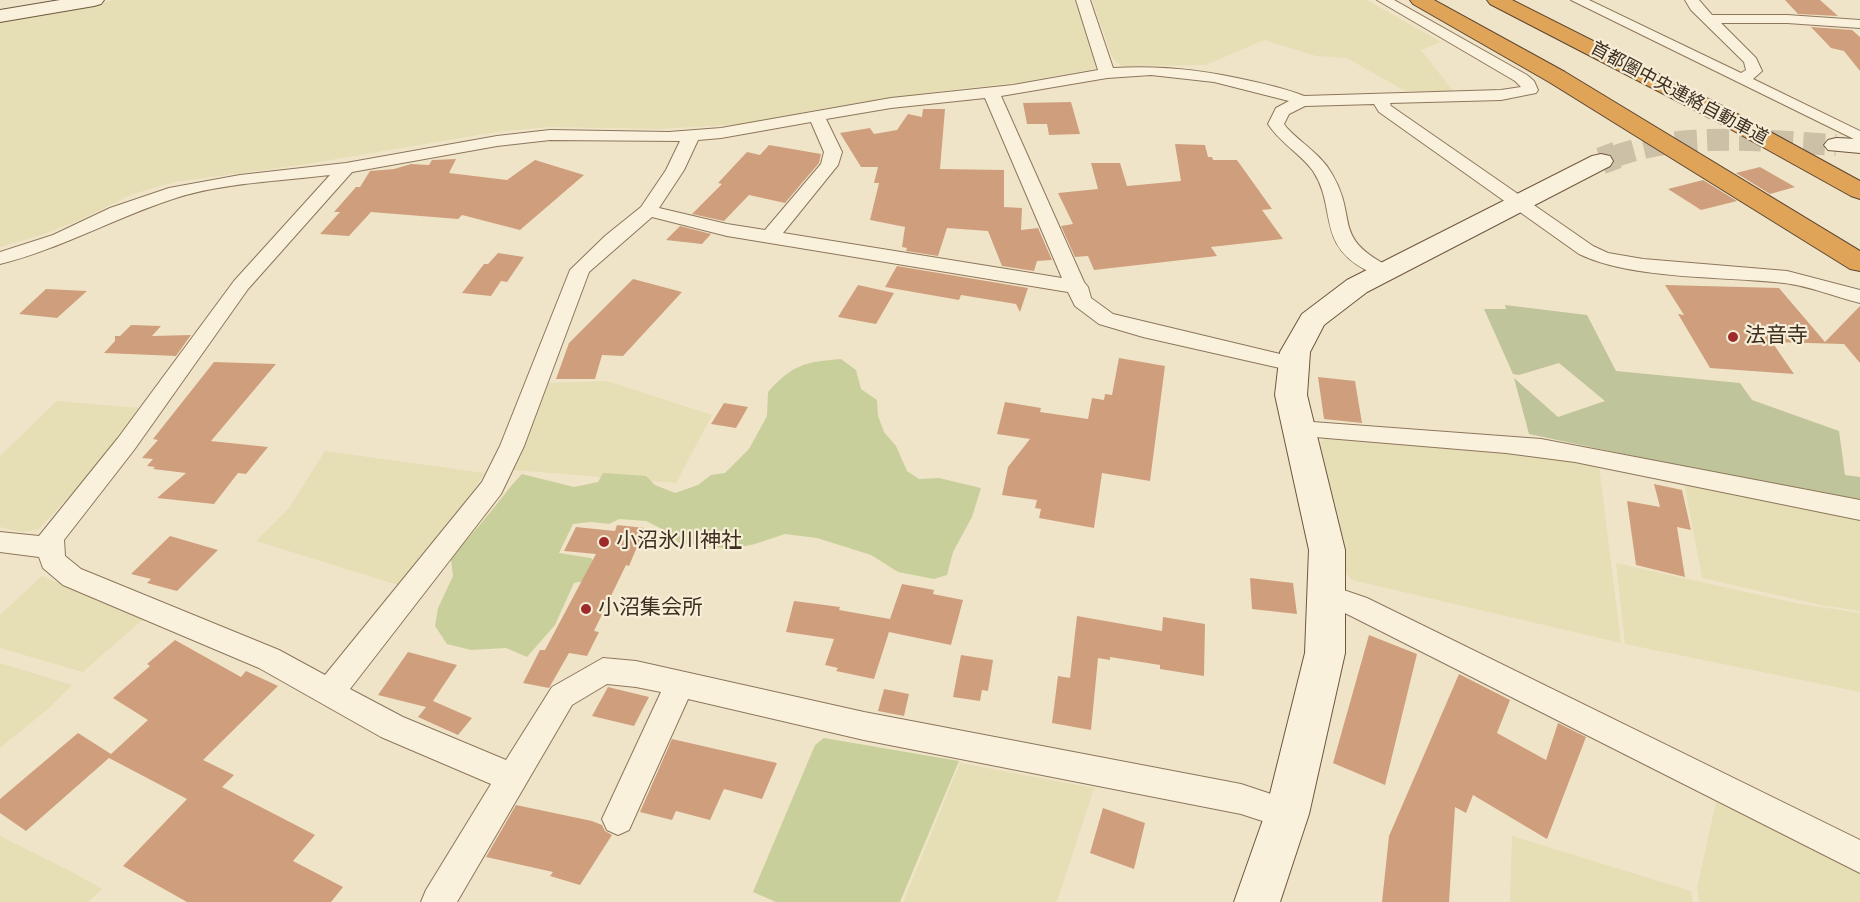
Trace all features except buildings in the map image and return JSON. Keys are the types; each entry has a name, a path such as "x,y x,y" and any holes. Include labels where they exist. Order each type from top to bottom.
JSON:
{"highway":[{"path":"1420,0 1557,77 1860,263"},
{"path":"1448,0 1569,73 1634,107 1798,202 1860,242"},
{"name":"首都圏中央連絡自動車道","path":"1497,0 1712,110 1860,191"},
{"name":"首都圏中央連絡自動車道","path":"1524,0 1747,110 1860,171"}],"street":[{"path":"0,16 94,0"},
{"path":"1083,0 1107,73"},
{"path":"1384,0 1521,78 1528,84 1530,90 1501,95 1302,101 1282,111 1276,124 1285,137 1321,168 1333,198 1343,239 1350,250 1364,261 1385,272"},
{"path":"1578,0 1860,136"},
{"path":"1692,0 1751,62 1754,71 1740,79"},
{"path":"1708,19 1787,19 1860,24"},
{"path":"0,258 60,239 117,212 175,192 240,180 346,168 419,153 550,135 669,137 721,133 891,104 991,92 1107,73 1150,70 1214,77 1286,94 1302,101"},
{"path":"991,92 1078,287 1082,301 1106,319 1143,330 1293,364"},
{"path":"1379,99 1385,109 1586,250 1617,262 1787,278 1816,283 1860,297"},
{"path":"771,236 829,165 833,152 816,116"},
{"path":"329,693 492,487 512,446 544,357 580,270 648,210 675,170 692,135"},
{"path":"1836,145 1860,147"},
{"path":"1257,902 1287,814 1325,653 1327,550 1291,395 1295,352 1312,320 1357,285 1601,161"},
{"path":"346,168 241,285 126,444 51,538 52,561 72,577 269,659 392,727 480,766 512,777"},
{"path":"648,210 694,223 1078,287"},
{"path":"1299,429 1388,437 1456,439 1574,453 1860,510"},
{"path":"0,542 51,548"},
{"path":"1326,595 1357,606 1860,857"},
{"path":"438,902 562,696 603,671 636,674 864,726 1241,799 1287,814"},
{"path":"618,819 680,684"}],"shaded area":[{"path":"116,0 1075,0 1098,68 1022,82 941,91 821,109 742,124 660,129 549,127 496,132 307,164 175,182 133,194 80,220 0,247 0,19"},
{"path":"1092,0 1367,0 1441,42 1421,50 1453,91 1405,91 1347,58 1316,56 1264,40 1206,65 1121,66 1112,57"},
{"path":"607,381 712,415 676,483 513,470 548,383"},
{"path":"57,401 141,408 104,459 39,529 22,532 0,527 0,456"},
{"path":"1326,439 1481,448 1599,465 1621,643 1352,580 1345,572 1316,444"},
{"path":"325,451 485,473 458,513 398,585 256,541 290,507"},
{"path":"1684,483 1860,520 1860,611 1821,605 1702,578"},
{"path":"1616,563 1800,604 1860,613 1860,692 1625,644"},
{"path":"42,576 143,619 83,672 0,648 0,615"},
{"path":"0,663 72,685 49,708 0,748"},
{"path":"960,763 1094,788 1057,902 903,902"},
{"path":"1716,802 1860,873 1860,902 1699,902 1697,888"},
{"path":"0,836 102,889 88,902 0,902"},
{"path":"1512,836 1691,891 1693,902 1510,902"}],"green space":[{"path":"1505,305 1587,315 1616,371 1740,383 1752,400 1839,431 1845,475 1860,477 1860,501 1802,492 1529,434 1514,378 1558,417 1605,401 1559,363 1519,375 1513,374 1484,309 1506,309"},
{"path":"841,359 856,370 861,389 877,400 878,416 884,432 896,446 907,471 919,479 939,478 981,488 972,517 953,552 947,575 934,579 898,572 871,555 817,538 785,534 731,549 679,543 664,530 646,521 619,519 609,524 591,522 573,524 559,553 591,558 599,567 596,579 574,583 555,625 527,657 506,648 471,650 447,644 435,626 438,608 453,576 451,559 522,474 574,487 598,482 603,473 646,476 655,485 675,493 698,485 711,475 725,473 749,449 767,416 768,392 785,375 809,363"},
{"path":"824,738 959,761 900,902 776,902 753,892 815,745"}],"tunnel":[{"path":"1613,157 1640,149 1695,141 1751,140 1836,145"},
{"path":"1601,161 1617,155"}],"place":[{"name":"法音寺","path":"1733,337"},
{"name":"小沼氷川神社","path":"604,542"},
{"name":"小沼集会所","path":"586,609"}]}
